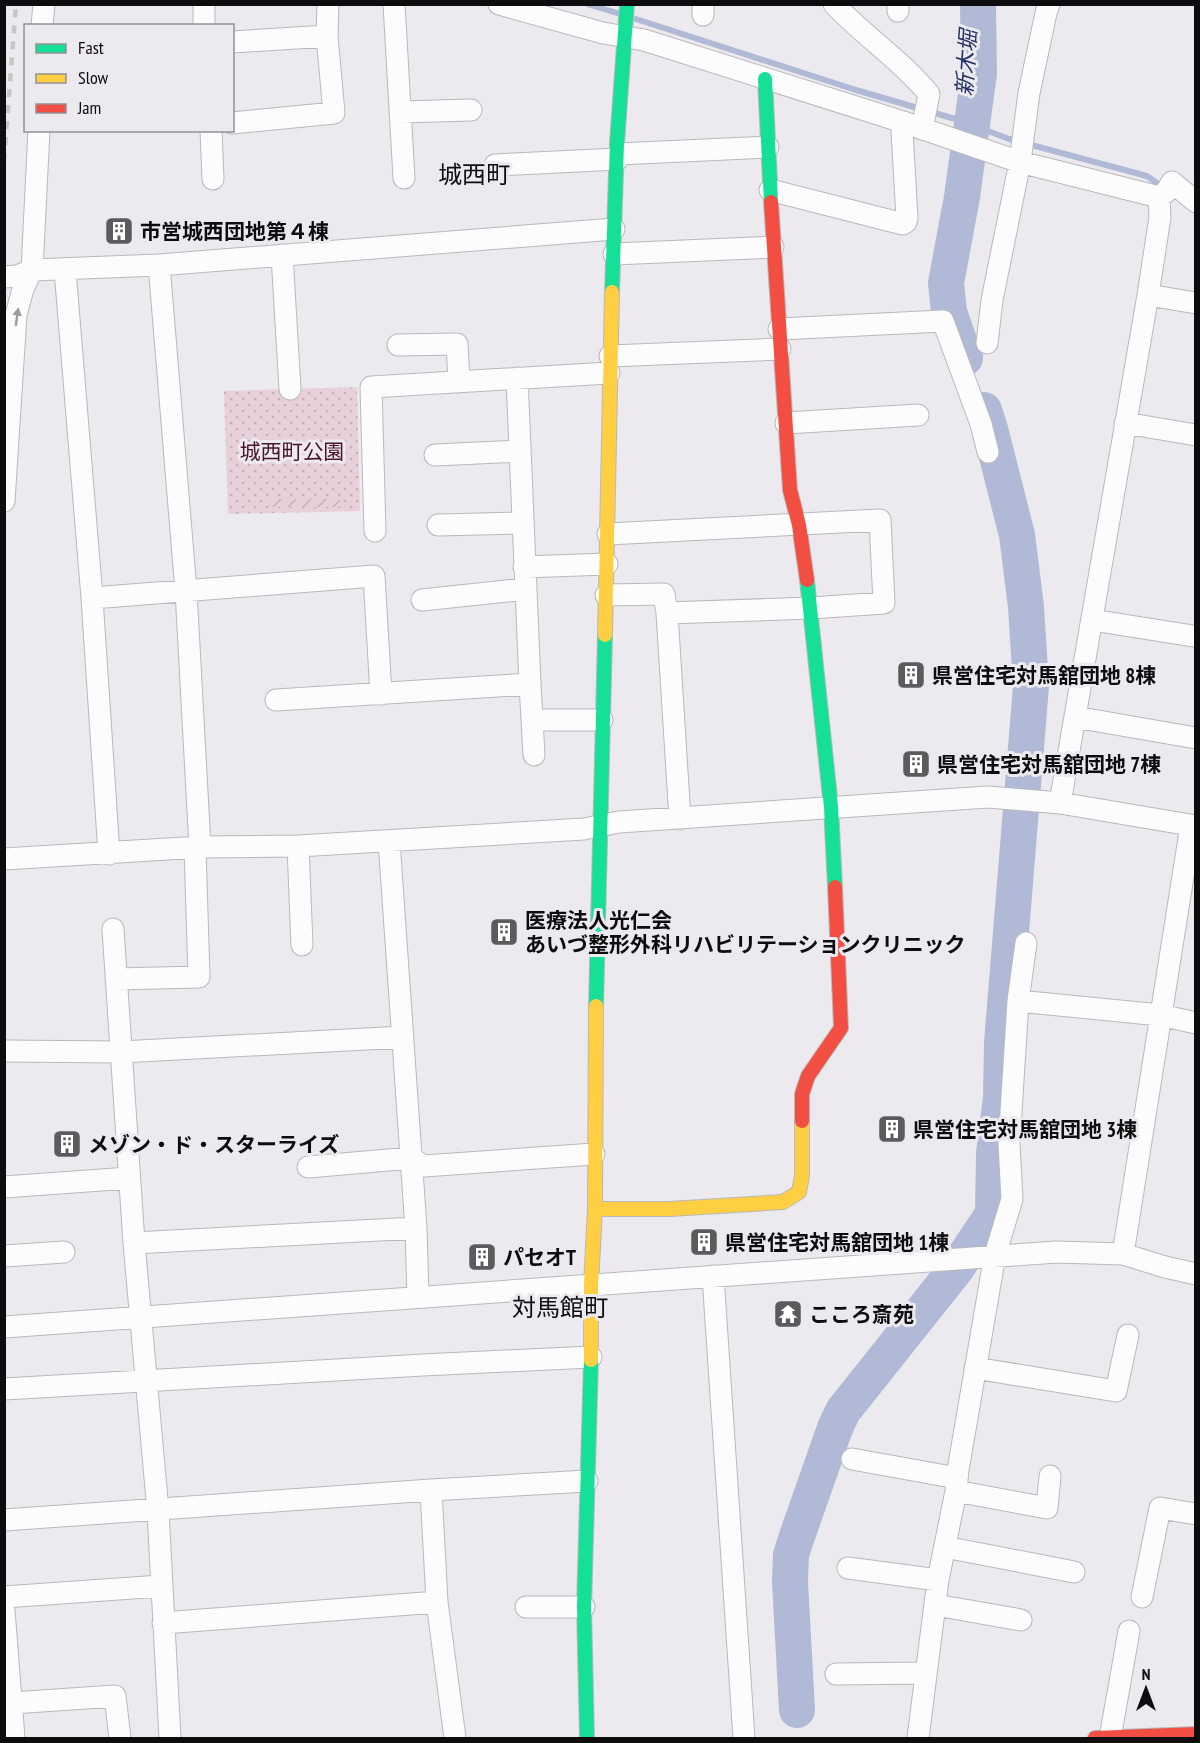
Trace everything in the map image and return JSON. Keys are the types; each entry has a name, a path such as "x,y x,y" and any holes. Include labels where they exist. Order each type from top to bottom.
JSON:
{"main road":[{"path":"587,1738 584,1607 591,1285 595,1209 594,1154 610,365 614,230 627,6"},
{"path":"595,1209 670,1209 783,1202 798,1192 802,1176 802,1094 808,1076 841,1028 831,807 811,608 799,525 790,490 773,247 765,79"},
{"path":"1102,1738 1195,1733"}],"street":[{"path":"42,24 44,4"},
{"path":"204,4 204,24"},
{"path":"234,123 334,113 327,36 328,4"},
{"path":"394,4 404,178"},
{"path":"499,4 603,33 644,40 765,79 919,118 970,145 1020,162 1159,197 1166,192 1172,182 1196,202"},
{"path":"770,190 903,224 907,218 902,131 919,118 929,94 910,71 849,20 834,4"},
{"path":"987,343 992,300 1020,162 1029,93 1049,4"},
{"path":"234,42 327,36"},
{"path":"400,112 471,110"},
{"path":"4,501 16,315 23,289 32,270 39,132"},
{"path":"211,132 213,179"},
{"path":"495,165 768,147"},
{"path":"1060,802 1148,295 1160,217 1159,197"},
{"path":"4,277 17,276 32,270 159,265 614,230"},
{"path":"614,255 773,247"},
{"path":"282,255 290,389"},
{"path":"116,979 199,977 198,848 186,591 159,265"},
{"path":"65,270 110,854"},
{"path":"1148,295 1196,303"},
{"path":"375,531 371,387 517,378 780,339 943,321 977,414 988,452"},
{"path":"398,345 457,344 459,382"},
{"path":"517,378 534,755"},
{"path":"786,423 918,415"},
{"path":"1125,423 1196,435"},
{"path":"435,455 520,451"},
{"path":"608,534 880,520 884,603 667,613"},
{"path":"438,525 522,523"},
{"path":"524,567 607,564"},
{"path":"92,598 374,576 381,694"},
{"path":"422,600 525,589"},
{"path":"606,594 664,594 680,819"},
{"path":"1092,620 1193,636"},
{"path":"276,700 530,684"},
{"path":"1075,717 1196,738"},
{"path":"532,720 602,720"},
{"path":"4,859 198,848 389,841 601,826 619,822 988,797 1060,802 1193,826 1186,926 1160,1016 1123,1254"},
{"path":"389,841 416,1228 418,1296"},
{"path":"298,846 303,945"},
{"path":"113,929 134,1243 158,1511 170,1738"},
{"path":"918,1738 938,1580 957,1484 995,1256 1012,1199 1009,1144 1018,1001 1026,943"},
{"path":"1018,1001 1160,1016 1196,1023"},
{"path":"4,1052 121,1052 403,1036"},
{"path":"308,1167 411,1158 424,1166 594,1154"},
{"path":"4,1186 129,1178"},
{"path":"134,1243 416,1228"},
{"path":"4,1327 1056,1251 1123,1254 1196,1274"},
{"path":"4,1256 64,1252"},
{"path":"713,1276 744,1738"},
{"path":"975,1368 1116,1391 1128,1335"},
{"path":"4,1389 591,1357"},
{"path":"852,1459 1047,1508 1050,1476"},
{"path":"4,1520 587,1481"},
{"path":"431,1490 437,1602 455,1738"},
{"path":"1142,1597 1160,1508 1196,1514"},
{"path":"945,1547 1074,1572"},
{"path":"848,1568 938,1580"},
{"path":"4,1597 161,1586"},
{"path":"163,1623 437,1602"},
{"path":"936,1605 1021,1620"},
{"path":"526,1607 584,1607"},
{"path":"4,1610 14,1738"},
{"path":"1102,1738 1128,1631"},
{"path":"836,1674 925,1673"},
{"path":"12,1703 115,1696 120,1738"}],"green space":[{"name":"城西町公園","path":"357,387 360,511 228,514 224,391"},
{"path":"271,499 340,499 340,507 271,507"}],"waterway":[{"path":"587,4 617,13"},
{"name":"新木堀","path":"965,358 949,312 946,283 962,197 979,73 978,4"},
{"path":"636,19 856,90 962,121 1009,139 1147,176 1164,188"},
{"path":"797,1710 790,1582 791,1555 835,1428 843,1411 956,1269 993,1214 994,1153 1001,1098 1002,1043 1031,686 1026,607 1017,535 984,410"}],"railway":[{"path":"4,161 16,4"}],"traffic: fast":[{"path":"612,292 617,143 627,4"},
{"path":"765,79 771,202"},
{"path":"807,580 831,807 835,887"},
{"path":"596,1006 605,635"},
{"path":"587,1738 584,1607 591,1360"}],"traffic: slow":[{"path":"605,635 612,292"},
{"path":"591,1360 591,1285 595,1209 596,1006"},
{"path":"595,1209 670,1209 783,1202 799,1192 802,1176 802,1121"}],"traffic: jam":[{"path":"771,202 790,490 799,525 807,580"},
{"path":"802,1121 802,1094 808,1076 841,1028 835,887"},
{"path":"1095,1738 1196,1734"}],"place":[{"name":"市営城西団地第４棟","path":"119,231"},
{"name":"県営住宅対馬舘団地 8棟","path":"911,675"},
{"name":"県営住宅対馬舘団地 7棟","path":"916,764"},
{"name":"医療法人光仁会 あいづ整形外科リハビリテーションクリニック","path":"504,932"},
{"name":"県営住宅対馬舘団地 3棟","path":"892,1129"},
{"name":"メゾン・ド・スターライズ","path":"67,1144"},
{"name":"県営住宅対馬舘団地 1棟","path":"704,1242"},
{"name":"パセオT","path":"482,1257"},
{"name":"こころ斎苑","path":"788,1314"}],"district":[{"name":"城西町","path":"474,174"},
{"name":"対馬館町","path":"560,1307"}]}
